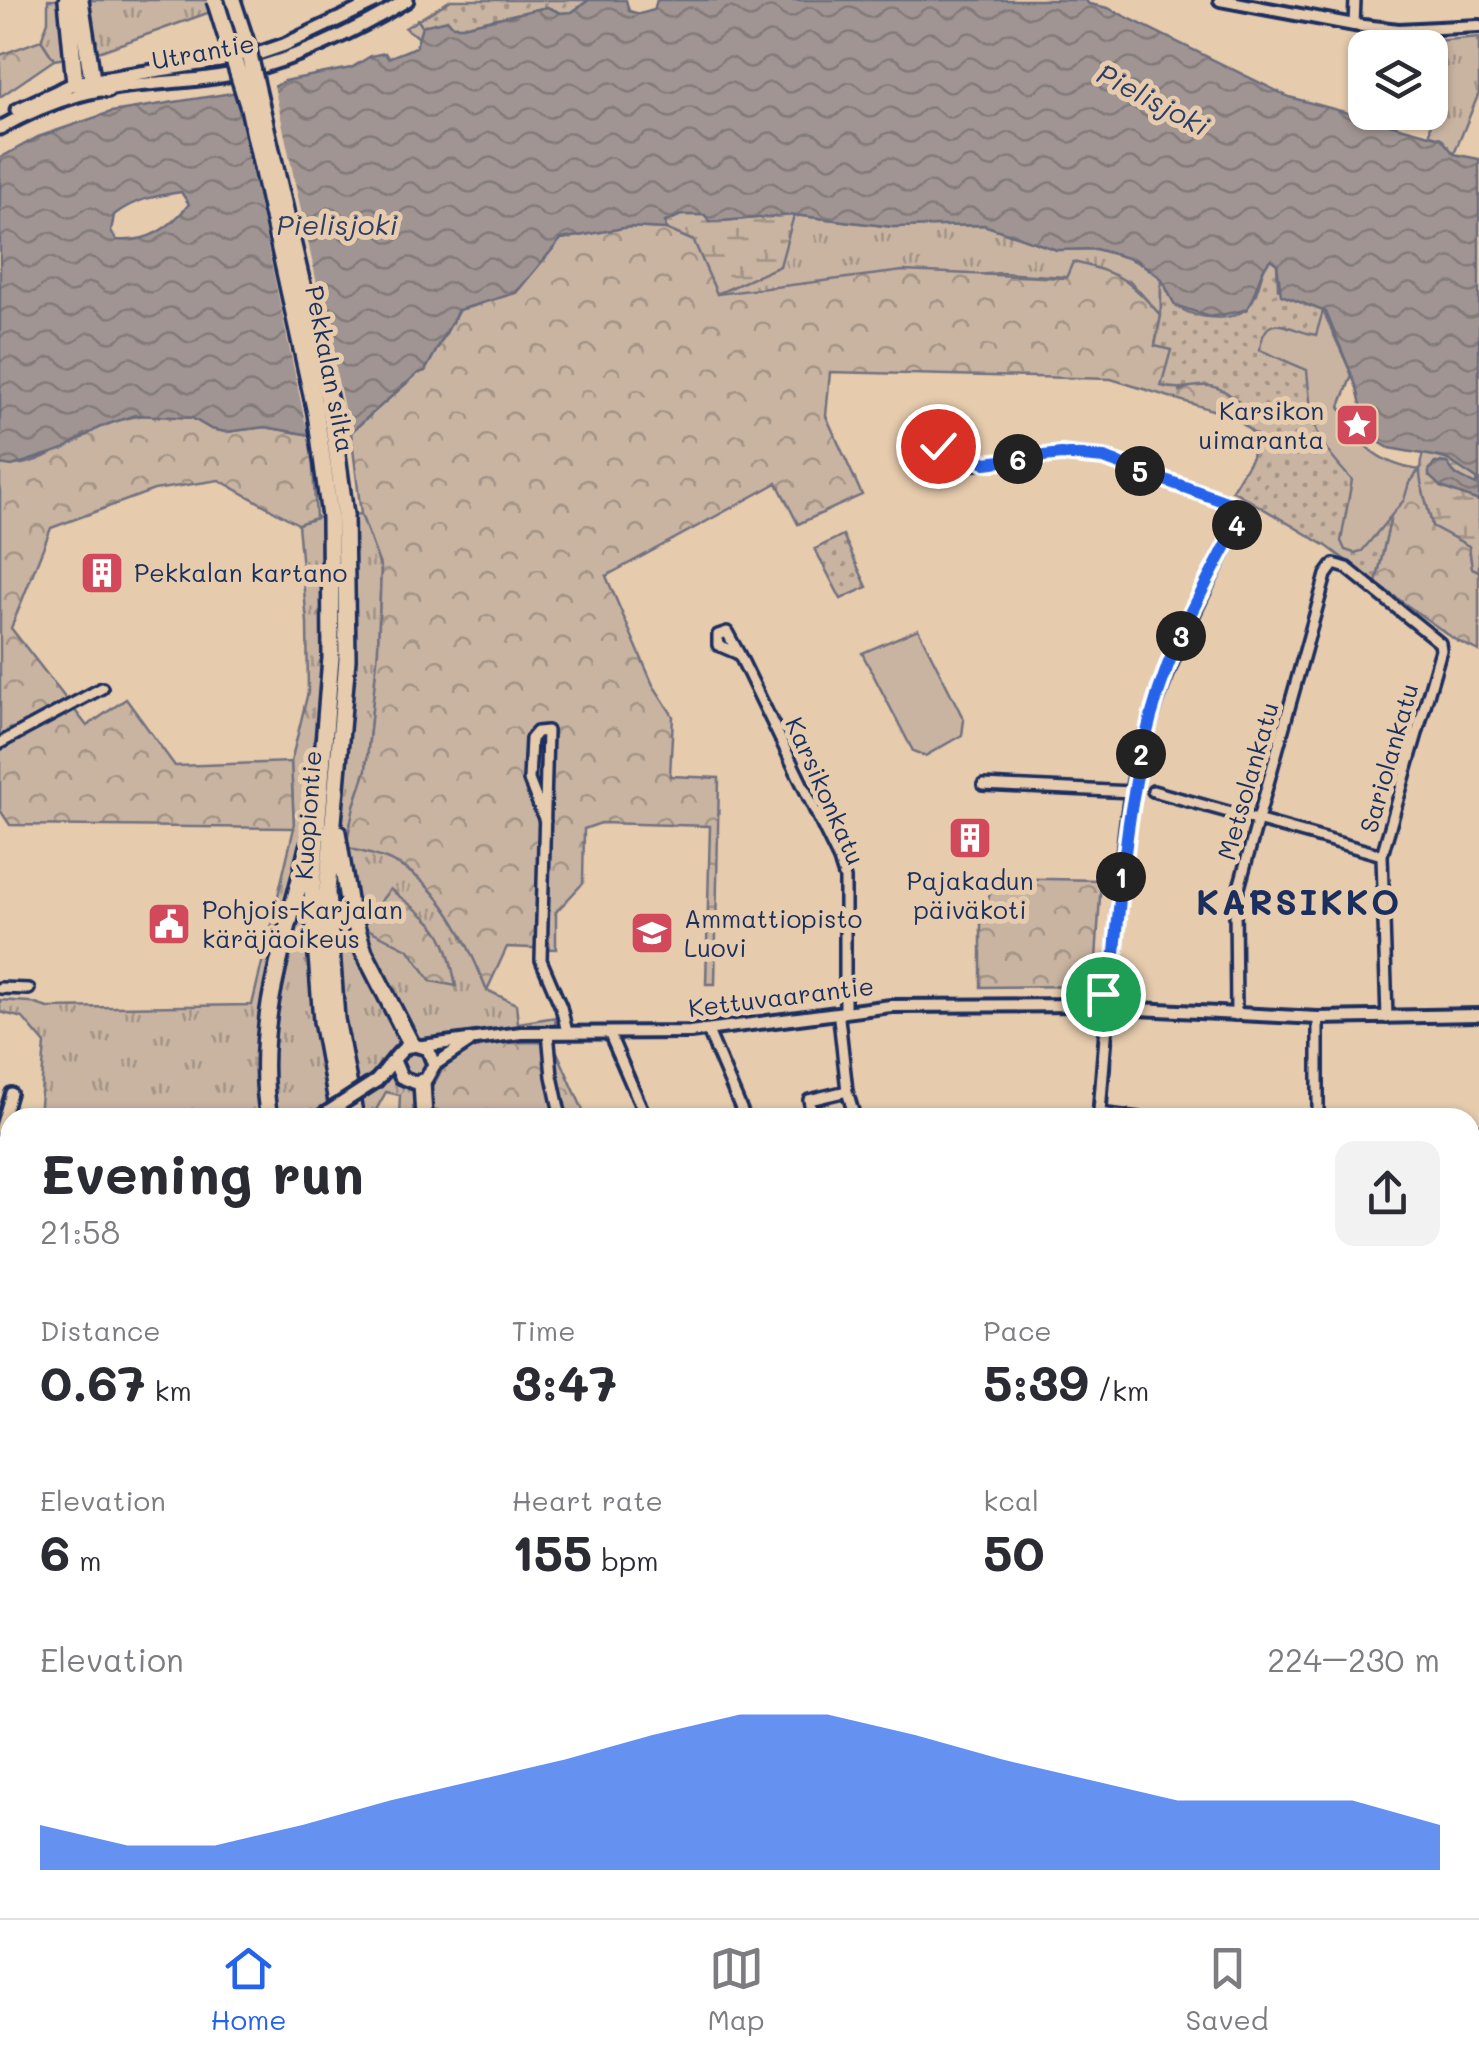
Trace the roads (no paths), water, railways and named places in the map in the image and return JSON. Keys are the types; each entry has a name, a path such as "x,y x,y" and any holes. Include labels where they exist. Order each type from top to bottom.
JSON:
{"highway":[{"path":"67,0 84,86"},
{"path":"80,0 84,86"},
{"name":"Pekkalan silta","path":"215,0 248,108 338,516"},
{"name":"Pekkalan silta","path":"232,0 263,104 326,391 338,516"},
{"path":"84,86 108,89"},
{"name":"Kuopiontie","path":"338,516 347,648 312,890 327,1058 338,1108"},
{"path":"326,802 364,952 417,1045"},
{"path":"268,1108 263,1066 266,1015 326,802"},
{"name":"Kuopiontie","path":"326,802 329,943 341,1056 353,1108"},
{"path":"422,1082 423,1108"}],"main road":[{"name":"Utrantie","path":"0,120 84,86 252,56 284,46 379,0"},
{"name":"Utrantie","path":"108,89 243,72 321,45 407,0"},
{"name":"Utrantie","path":"0,128 84,86"},
{"path":"334,1108 376,1081 400,1051 417,1045 432,1054 434,1066 422,1082 401,1077 376,1081"},
{"path":"395,1062 401,1077"}],"street":[{"path":"1220,0 1399,30 1479,26"},
{"path":"1354,25 1356,0"},
{"path":"985,463 953,444 944,443 933,452 938,466 985,463 1061,454 1104,458 1226,502 1243,513 1168,664 1132,792 1110,994"},
{"name":"Metsolankatu","path":"1236,1014 1233,912 1326,575 1334,564"},
{"name":"Sariolankatu","path":"1334,564 1347,568 1440,643 1441,650 1382,855 1387,1018"},
{"name":"Karsikonkatu","path":"739,654 845,879 842,1014 847,1091 852,1108"},
{"path":"0,742 102,688"},
{"path":"545,821 529,780 531,738 536,732 547,730 547,749 545,821 541,960 567,1032"},
{"path":"983,785 1132,792"},
{"path":"1154,791 1382,855"},
{"path":"0,988 30,988"},
{"path":"1110,994 1116,997 1119,1008 1107,1018 1098,1014 1094,1005 1100,996 1110,994"},
{"name":"Kettuvaarantie","path":"417,1045 548,1032 708,1031 924,1004 1094,1005"},
{"path":"1119,1008 1318,1018 1479,1016"},
{"path":"1100,1108 1107,1018"},
{"path":"1318,1018 1318,1108"},
{"path":"708,1031 742,1108"},
{"path":"548,1032 559,1108"},
{"path":"610,1034 642,1108"},
{"name":"Kettuvaarantie","path":"434,1066 474,1039"},
{"path":"811,1108 809,1100 847,1091"},
{"path":"7,1108 11,1093"}],"water":[{"name":"Pielisjoki","path":"589,0 626,0 629,11 640,14 654,10 657,0 1085,0 1289,97 1348,113 1348,130 1411,130 1441,138 1454,154 1479,159 1479,501 1441,487 1429,476 1435,463 1447,463 1456,475 1476,485 1477,479 1445,458 1389,448 1376,440 1365,421 1357,388 1326,312 1281,295 1277,264 1271,259 1246,310 1210,317 1175,305 1161,278 1138,261 1096,249 1057,250 984,225 893,227 794,215 709,222 705,215 681,215 665,222 666,229 629,227 561,239 516,293 458,310 425,371 351,432 311,435 265,427 226,432 192,418 135,415 100,427 64,449 12,466 0,464 0,158 38,137 111,112 276,86 351,68 371,56 385,53 388,58 416,47 422,26 448,20 453,26 463,26 547,7 561,13 572,12","holes":["181,192 189,204 174,220 139,239 117,240 111,232 114,215 122,210 137,202"]}],"waterway":[{"path":"417,19 422,26"}],"place":[{"name":"Karsikon uimaranta","path":"1357,425"},
{"name":"Pekkalan kartano","path":"102,573"},
{"name":"Pajakadun päiväkoti","path":"970,838"},
{"name":"Pohjois-Karjalan käräjäoikeus","path":"169,924"},
{"name":"Ammattiopisto Luovi","path":"652,933"}],"district":[{"name":"KARSIKKO","path":"1299,903"}]}
